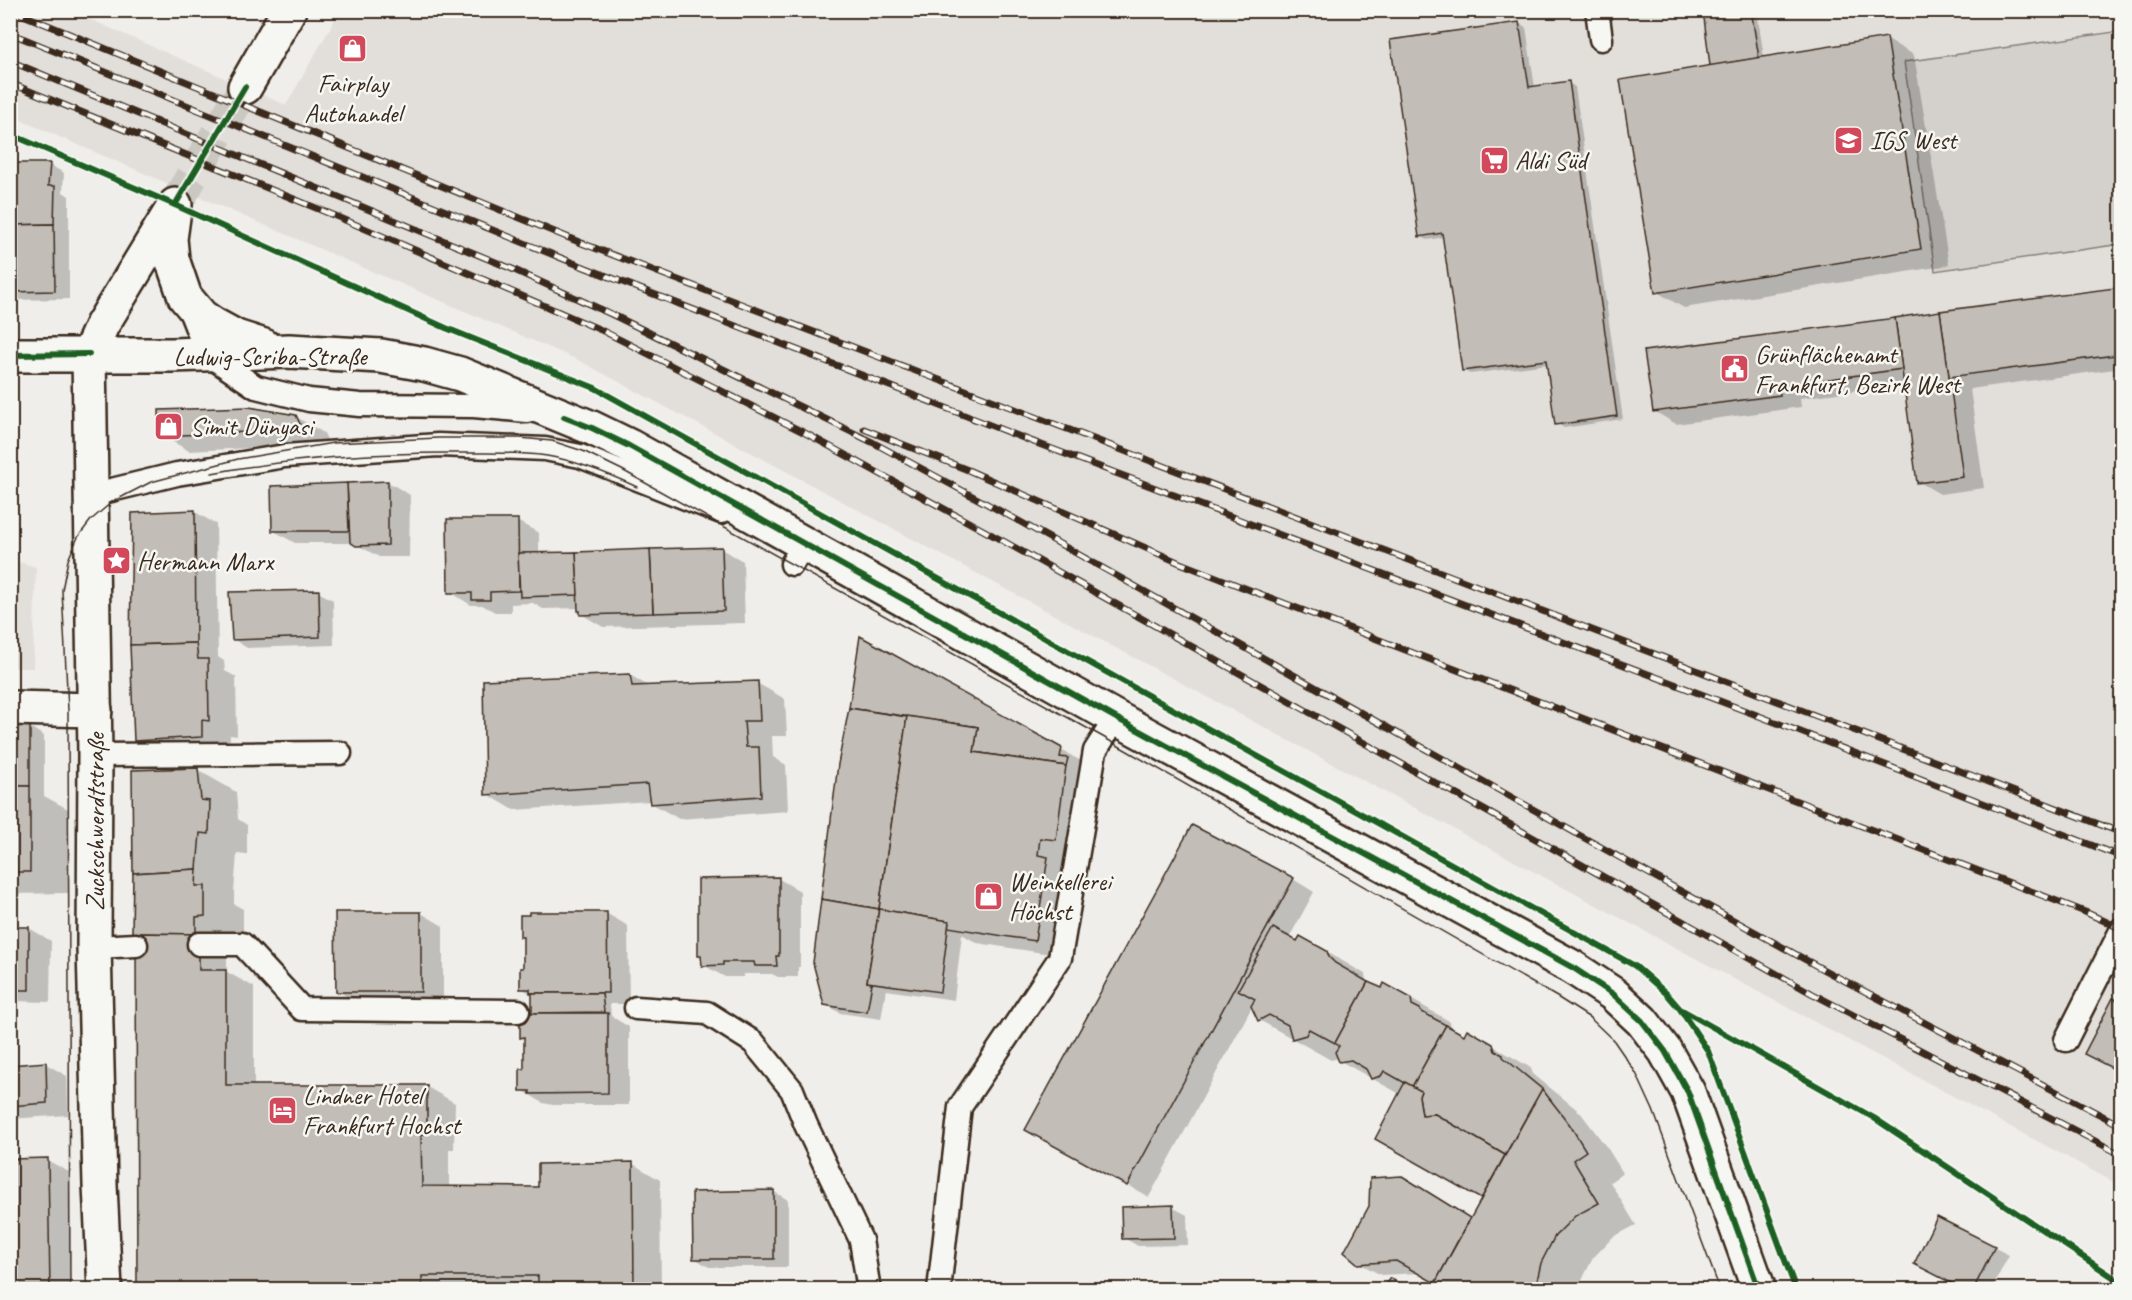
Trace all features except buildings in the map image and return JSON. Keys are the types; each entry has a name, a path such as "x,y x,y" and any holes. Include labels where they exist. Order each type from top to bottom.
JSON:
{"main road":[{"path":"245,87 289,10"},
{"path":"89,354 102,325 175,205 170,239 172,258 184,297 201,316 236,337 290,351"},
{"name":"Ludwig-Scriba-Straße","path":"10,356 290,351 381,357 424,364 460,374 630,446 798,554 1116,718 1572,967 1613,993 1642,1021 1665,1051 1688,1092 1759,1290"},
{"name":"Zuckschwerdtstraße","path":"89,354 95,710 94,947 105,1290"},
{"path":"10,708 95,710"}],"lane":[{"path":"1597,10 1601,39"},
{"path":"184,297 207,354 256,387 309,400 360,405 502,407 564,417"},
{"path":"91,495 177,474 285,456 438,445 545,448 580,456 798,554"},
{"path":"939,1290 960,1107 1060,958 1095,751 1116,718"},
{"path":"95,755 340,753"},
{"path":"2066,1040 2121,929"},
{"path":"199,944 242,944 302,1009 518,1011"},
{"path":"94,947 136,945"},
{"path":"636,1008 707,1013 753,1042 792,1089 806,1125 861,1240 869,1290"}],"shaded area":[{"path":"11,11 71,11 286,105 340,11 2121,11 2121,1186 578,360 11,116"},
{"path":"2121,31 2121,244 1935,271 1904,62"},
{"path":"11,560 36,567 33,668 11,668"}],"tunnel":[{"path":"175,205 245,87"}],"tram line":[{"path":"70,1290 68,710 62,590 68,560 78,537 91,520 112,502 151,482 238,459 333,443 438,438 520,438 552,441 583,451 622,470 1103,737 1590,1018 1614,1041 1636,1073 1653,1110 1720,1290"},
{"path":"212,473 274,463 370,455 516,453 570,461 637,487"}],"railway":[{"path":"11,10 579,242 2122,833"},
{"path":"10,33 571,262 1031,441 1754,714 2122,857"},
{"path":"10,61 510,268 611,314 874,443 1017,520 1826,971 2122,1126"},
{"path":"10,83 338,217 601,330 807,434 1005,542 1813,994 2122,1155"},
{"path":"864,429 968,470 1180,563 2085,912 2122,929"}],"cycle path":[{"path":"175,205 245,87"},
{"path":"10,134 175,205 446,328 595,388 1635,966 1667,994 1680,1009 1708,1051 1796,1290"},
{"path":"10,355 89,354"},
{"path":"564,417 629,446 1116,718 1572,967 1613,994 1642,1021 1665,1051 1688,1092 1759,1290"},
{"path":"1684,1011 1874,1118 2122,1283"}],"place":[{"name":"Fairplay Autohandel","path":"353,49"},
{"name":"IGS West","path":"1849,140"},
{"name":"Aldi Süd","path":"1494,160"},
{"name":"Grünflächenamt Frankfurt, Bezirk West","path":"1734,369"},
{"name":"Simit Dünyasi","path":"169,426"},
{"name":"Hermann Marx","path":"116,561"},
{"name":"Weinkellerei Höchst","path":"988,896"},
{"name":"Lindner Hotel Frankfurt Hochst","path":"282,1110"}]}
